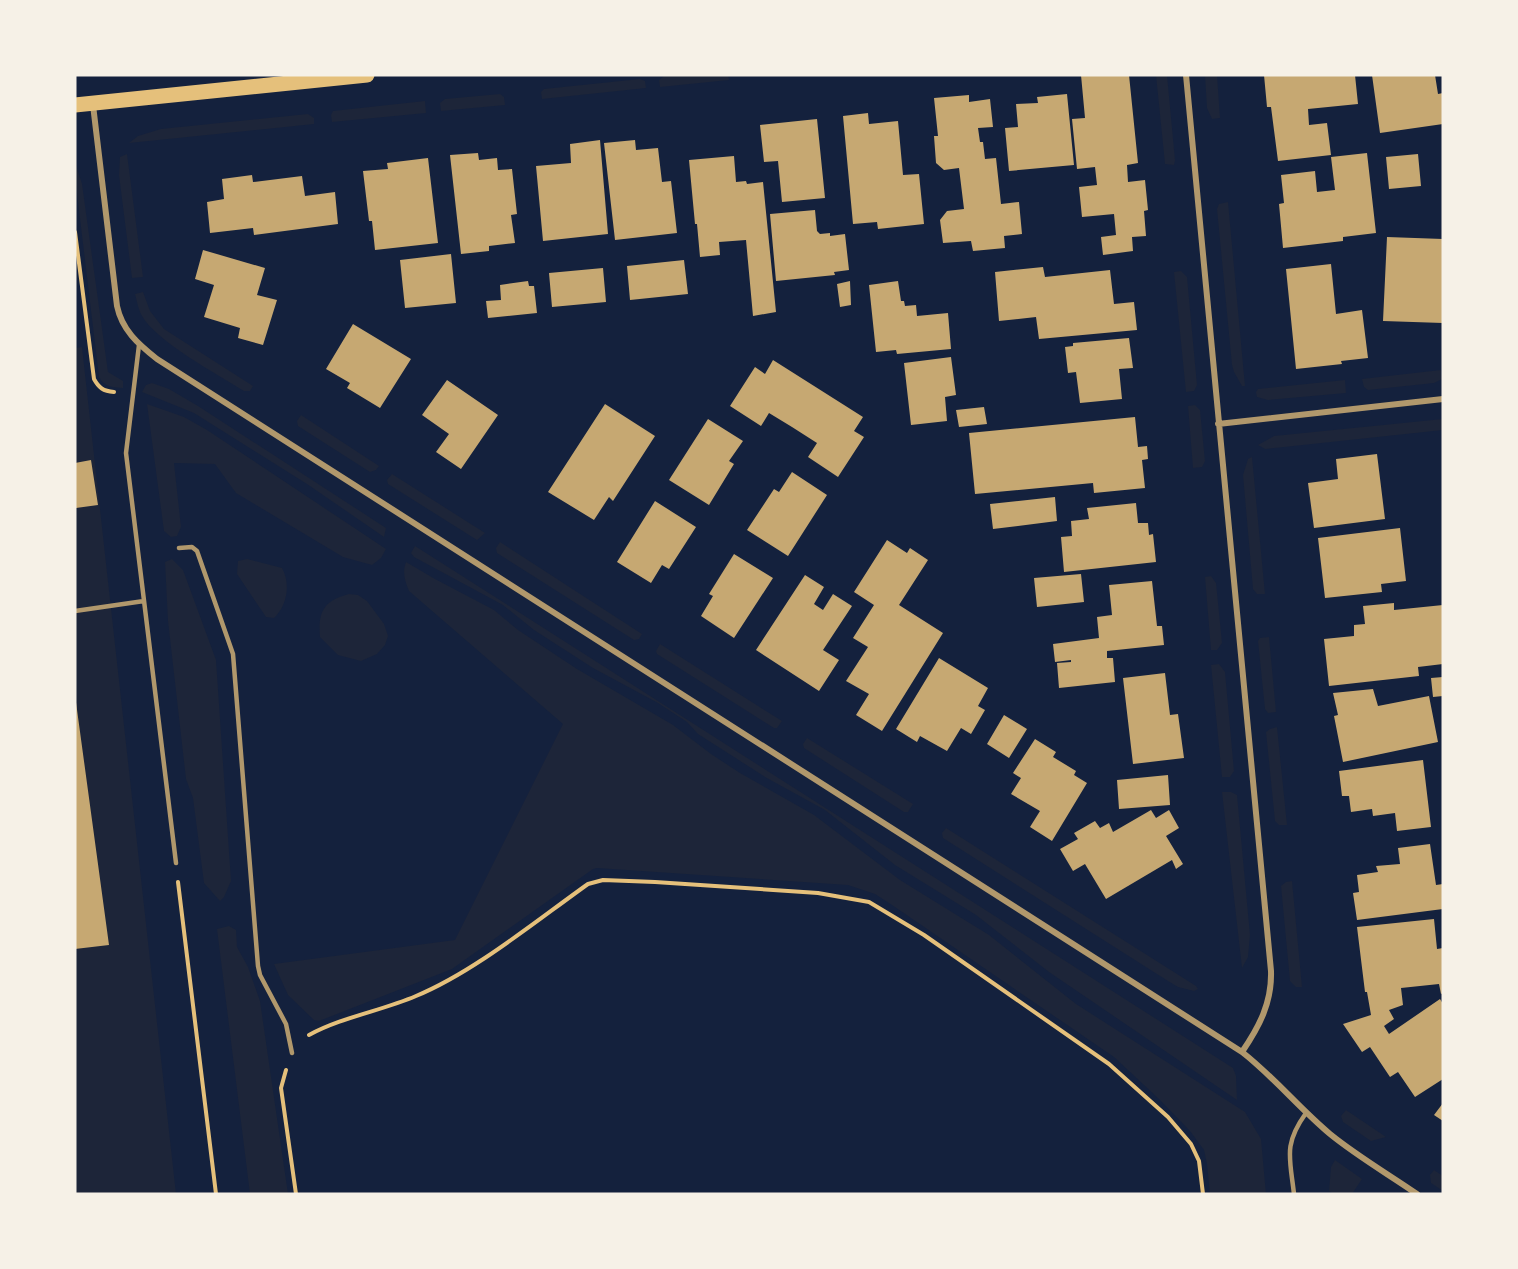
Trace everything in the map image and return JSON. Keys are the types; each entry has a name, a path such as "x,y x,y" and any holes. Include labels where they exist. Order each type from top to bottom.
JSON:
{"main road":[{"path":"75,105 367,75"}],"street":[{"path":"1186,75 1271,971 1271,992 1265,1013 1242,1052"},
{"path":"93,103 117,306 124,326 139,345 157,359 1242,1052 1260,1066 1331,1135 1417,1194"},
{"path":"1218,424 1443,399"}],"lane":[{"path":"139,345 126,453 176,864"},
{"path":"179,548 192,547 197,551 232,654 258,966 260,975 286,1024 292,1053"},
{"path":"75,611 144,601"},
{"path":"1294,1194 1291,1137 1306,1113"}],"path":[{"path":"75,232 94,379 105,391 132,394"},
{"path":"176,864 216,1194"},
{"path":"296,1194 281,1088 292,1053 298,1042 311,1034 416,996 445,981 472,966 588,884 603,880 818,893 869,902 924,935 1109,1064 1168,1117 1191,1144 1199,1161 1203,1194"}],"shaded area":[{"path":"728,75 729,80 660,87 659,80 664,76"},
{"path":"1156,75 1167,75 1174,165 1165,164"},
{"path":"1205,75 1217,75 1220,118 1212,119 1207,108"},
{"path":"640,79 645,81 646,88 542,99 541,92 544,89"},
{"path":"500,94 504,97 505,105 441,111 440,103 445,99"},
{"path":"425,101 426,113 332,122 333,111"},
{"path":"308,114 314,118 314,124 129,143 138,136 161,129"},
{"path":"127,154 143,277 132,278 119,175 120,157"},
{"path":"75,162 82,184 108,372 123,381 123,388 106,385 99,377"},
{"path":"1228,202 1245,386 1242,386 1232,365 1217,209 1219,204"},
{"path":"1181,271 1187,277 1197,385 1194,391 1186,392 1174,272"},
{"path":"143,292 150,311 164,329 253,386 250,391 244,391 204,367 160,336 140,311 135,294"},
{"path":"82,347 176,1194 75,1194 75,348"},
{"path":"1441,370 1442,379 1434,383 1368,390 1364,387 1362,379"},
{"path":"1345,380 1346,393 1268,400 1257,397 1256,392 1258,389"},
{"path":"152,383 169,389 198,406 386,528 384,537 307,484 194,413 142,392 146,385"},
{"path":"147,404 184,417 207,430 386,549 381,558 372,565 343,557 236,493 215,464 174,463 181,527 177,536 171,537 164,531"},
{"path":"1195,405 1200,410 1205,461 1202,467 1193,468 1188,406"},
{"path":"301,415 379,466 370,472 298,426 297,421"},
{"path":"1443,419 1443,430 1265,449 1258,445 1274,436"},
{"path":"1252,457 1265,594 1257,594 1253,589 1243,475 1248,459"},
{"path":"392,474 485,533 477,540 388,484 387,480"},
{"path":"500,542 642,634 639,639 634,640 497,553 496,548"},
{"path":"415,546 1233,1068 1236,1076 1237,1100 1049,972 976,915 895,865 825,810 765,777 698,734 687,722 658,703 593,668 534,630 503,605 414,557 411,553"},
{"path":"172,559 183,570 216,660 231,881 220,901 204,883 193,798 186,779 168,621 165,562"},
{"path":"247,559 282,568 285,574 287,588 285,601 274,618 266,617 237,574 238,561"},
{"path":"406,562 494,610 518,630 577,669 673,725 740,773 814,815 900,880 989,935 1076,1004 1245,1112 1261,1139 1266,1194 1210,1194 1204,1150 1190,1131 1114,1057 875,894 848,885 593,869 452,969 319,1021 314,1020 288,995 274,964 455,940 563,724 409,591 404,573"},
{"path":"1211,576 1216,583 1222,643 1217,650 1211,650 1205,577"},
{"path":"349,594 358,595 367,601 384,624 388,636 385,645 377,654 361,661 338,655 320,637 321,614 324,609 333,600"},
{"path":"1269,637 1276,712 1268,713 1265,709 1258,641 1260,638"},
{"path":"660,644 782,721 777,728 774,728 657,654 656,651"},
{"path":"1219,664 1225,672 1234,771 1230,777 1222,777 1211,665"},
{"path":"1277,727 1287,825 1279,825 1275,821 1266,732"},
{"path":"807,738 913,804 908,812 904,812 804,748 803,744"},
{"path":"1222,792 1237,795 1250,935 1248,957 1242,968"},
{"path":"946,828 1198,989 1194,991 1178,987 943,838 942,833"},
{"path":"1292,881 1302,987 1296,987 1290,981 1281,886"},
{"path":"229,926 236,930 237,947 248,967 260,1001 288,1194 250,1194 217,929"},
{"path":"1346,1110 1386,1137 1371,1141 1343,1122 1341,1116"},
{"path":"1335,1160 1362,1179 1352,1194 1334,1194 1329,1191 1331,1167"},
{"path":"1434,1170 1443,1176 1443,1191 1431,1183 1430,1175"}],"building":[{"path":"1081,75 1129,75 1138,163 1127,165 1128,182 1145,180 1148,210 1144,211 1146,236 1132,237 1133,251 1103,255 1101,237 1116,235 1114,214 1082,217 1079,187 1097,185 1095,167 1077,169 1072,119 1085,118"},
{"path":"1264,75 1355,75 1358,104 1308,109 1309,125 1327,123 1331,155 1278,161 1271,107 1267,107"},
{"path":"1372,75 1435,75 1438,94 1443,93 1443,124 1380,133"},
{"path":"1067,94 1074,165 1009,171 1005,128 1018,127 1016,104 1038,103 1037,97"},
{"path":"969,95 969,102 990,99 993,127 978,128 980,142 983,142 985,159 996,158 1001,204 1019,202 1022,234 1004,236 1005,248 973,251 971,241 943,243 940,220 947,211 964,209 959,168 944,170 936,163 934,136 938,136 934,98"},
{"path":"868,113 869,124 898,121 903,175 919,174 924,224 878,229 877,222 853,224 843,116"},
{"path":"817,119 825,198 782,202 778,161 764,162 760,125"},
{"path":"600,140 608,234 543,241 536,166 571,163 570,144"},
{"path":"635,140 636,150 658,148 662,182 671,181 677,233 615,240 604,143"},
{"path":"478,153 479,160 497,158 498,170 512,169 517,214 511,215 515,243 489,246 489,251 461,254 450,155"},
{"path":"1367,153 1376,233 1343,237 1343,241 1283,248 1279,204 1284,203 1281,175 1315,171 1317,192 1335,190 1331,157"},
{"path":"1418,154 1421,186 1389,189 1386,157"},
{"path":"734,156 736,182 746,181 747,184 763,182 776,312 753,316 746,240 719,242 720,255 700,257 689,160"},
{"path":"428,158 438,243 375,250 363,171 388,169 387,163"},
{"path":"252,175 253,182 302,176 305,196 335,192 338,224 254,235 253,228 210,233 207,202 224,199 222,179"},
{"path":"815,210 817,231 820,234 830,233 830,236 845,234 849,270 834,272 835,275 776,281 770,214"},
{"path":"1387,237 1443,239 1443,323 1383,321"},
{"path":"203,250 265,268 257,295 277,300 263,345 238,338 240,328 204,317 214,285 195,279"},
{"path":"451,254 456,303 405,308 400,260"},
{"path":"684,260 688,294 630,300 627,266"},
{"path":"1331,264 1336,314 1362,310 1368,358 1341,361 1342,364 1296,369 1286,269"},
{"path":"1043,267 1045,277 1110,270 1114,304 1134,302 1137,330 1039,339 1036,317 999,321 995,272"},
{"path":"603,268 606,302 552,307 549,273"},
{"path":"528,281 529,286 534,286 537,313 488,318 486,301 501,300 500,285"},
{"path":"850,281 851,305 840,307 837,284"},
{"path":"898,281 901,301 904,301 905,306 916,305 917,316 948,313 951,349 897,354 896,350 876,352 869,285"},
{"path":"353,324 411,359 380,408 347,388 350,383 326,369"},
{"path":"1129,338 1133,368 1119,369 1122,399 1080,403 1076,372 1068,373 1065,347 1073,346 1073,343"},
{"path":"951,357 956,395 945,397 947,421 911,425 904,363"},
{"path":"773,360 863,417 854,431 864,437 838,477 808,457 817,443 769,413 761,426 730,406 755,367 765,374"},
{"path":"447,380 498,415 461,469 436,452 449,434 422,415"},
{"path":"605,404 655,436 613,501 609,497 594,520 548,492"},
{"path":"984,407 987,424 959,427 956,410"},
{"path":"1135,417 1138,447 1147,446 1148,459 1142,460 1145,488 1094,493 1093,483 975,494 969,433"},
{"path":"708,419 743,441 729,461 734,464 709,505 669,480"},
{"path":"1377,454 1385,519 1314,528 1308,483 1338,479 1336,459"},
{"path":"91,460 98,505 76,508 75,463"},
{"path":"792,472 827,495 788,556 747,530 774,489 779,492"},
{"path":"1055,497 1057,521 993,529 990,504"},
{"path":"655,501 696,527 669,569 662,565 651,583 617,562"},
{"path":"1136,503 1138,523 1148,523 1149,535 1153,534 1156,562 1064,572 1061,537 1072,536 1071,521 1089,519 1087,508"},
{"path":"1400,528 1406,581 1381,584 1382,592 1325,598 1318,538"},
{"path":"887,540 907,553 910,548 928,560 899,605 943,633 882,731 856,715 869,694 846,681 868,647 853,638 874,605 854,592"},
{"path":"734,554 773,578 734,638 701,616 713,596 709,594"},
{"path":"1081,574 1084,602 1037,607 1034,578"},
{"path":"805,575 824,587 814,604 823,610 833,594 852,606 823,650 839,660 819,691 756,650"},
{"path":"1152,581 1157,626 1162,626 1164,645 1107,651 1107,658 1113,658 1115,682 1059,688 1057,663 1071,662 1071,660 1055,662 1053,644 1099,638 1097,617 1112,615 1109,585"},
{"path":"1394,603 1394,610 1443,605 1443,664 1418,667 1419,676 1329,686 1324,639 1354,636 1354,625 1365,624 1363,606"},
{"path":"939,658 988,688 978,706 985,710 971,734 961,728 947,751 920,736 917,742 896,729"},
{"path":"1165,673 1170,715 1178,714 1184,758 1133,764 1123,678"},
{"path":"1443,677 1443,696 1433,697 1431,678"},
{"path":"1373,689 1378,706 1429,696 1438,742 1343,762 1334,716 1338,715 1333,693"},
{"path":"75,695 109,945 75,949"},
{"path":"1004,715 1027,729 1009,758 987,744"},
{"path":"1035,739 1056,752 1053,757 1076,771 1074,775 1087,783 1052,841 1030,827 1040,811 1011,794 1021,778 1013,773"},
{"path":"1423,760 1431,827 1397,831 1395,813 1373,816 1372,809 1351,812 1349,796 1342,796 1339,771"},
{"path":"1168,775 1170,805 1119,809 1117,780"},
{"path":"1151,810 1156,818 1169,810 1179,828 1166,836 1183,864 1176,869 1172,860 1106,899 1085,864 1073,871 1060,849 1078,839 1074,833 1095,821 1100,828 1109,823 1113,832"},
{"path":"1430,844 1436,885 1443,884 1443,909 1357,920 1353,893 1359,892 1357,875 1378,872 1376,866 1400,864 1398,848"},
{"path":"1434,919 1437,949 1443,948 1443,993 1441,994 1439,984 1401,988 1403,1005 1389,1010 1394,1019 1384,1026 1389,1034 1440,999 1443,1004 1443,1079 1415,1097 1398,1072 1390,1077 1370,1047 1362,1052 1343,1024 1371,1015 1367,992 1365,992 1357,927"},
{"path":"1443,1103 1443,1121 1434,1115"}]}
